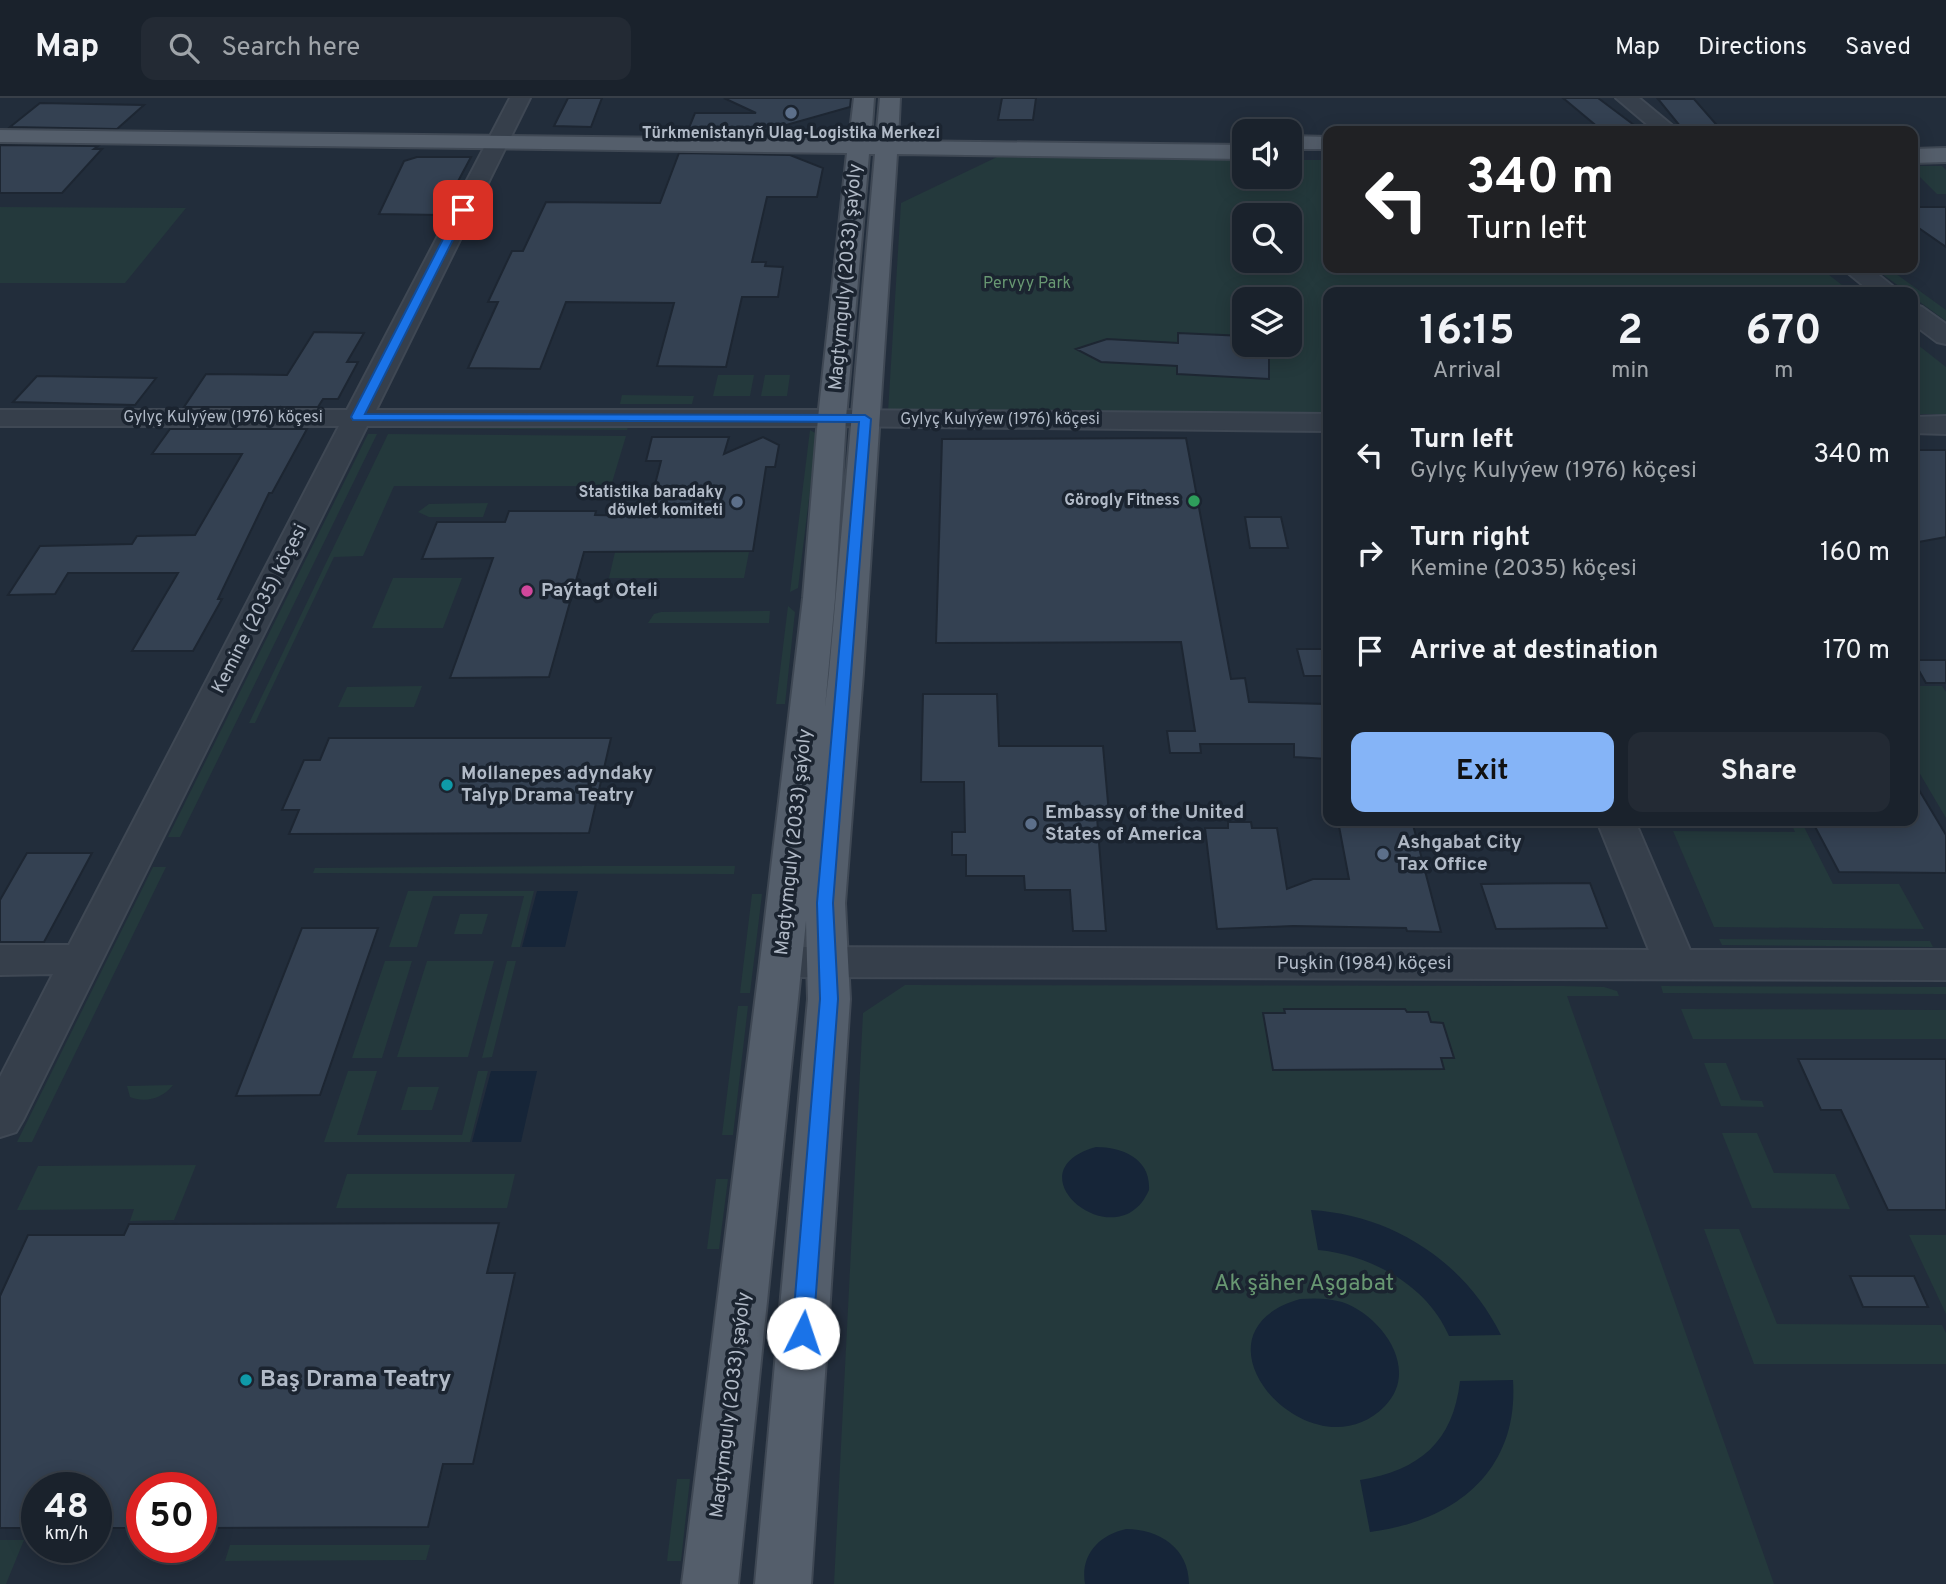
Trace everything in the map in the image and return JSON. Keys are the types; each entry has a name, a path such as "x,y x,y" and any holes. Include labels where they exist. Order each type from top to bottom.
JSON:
{"main road":[{"name":"Magtymguly (2033) şaýoly","path":"864,98 873,143"},
{"name":"Magtymguly (2033) şaýoly","path":"710,1584 804,962 819,598 848,419 873,143 890,98"},
{"path":"0,129 1232,152"},
{"path":"0,135 500,137"},
{"path":"873,143 1232,142"},
{"path":"1302,143 1323,143"},
{"path":"1918,148 1946,148"},
{"path":"1302,153 1323,153"},
{"path":"1918,156 1946,155"},
{"name":"Magtymguly (2033) şaýoly","path":"783,1584 829,999 804,962"}],"street":[{"name":"Kemine (2035) köçesi","path":"0,1120 520,98"},
{"path":"1626,98 1662,126"},
{"path":"1861,273 1880,287"},
{"path":"1918,316 1946,337"},
{"name":"Gylyç Kulyýew (1976) köçesi","path":"0,418 357,417 1323,423"},
{"path":"1918,425 1946,425"},
{"path":"1618,826 1676,965"},
{"path":"0,960 82,959"},
{"name":"Puşkin (1984) köçesi","path":"804,962 1946,965"}],"green space":[{"name":"Pervyy Park","path":"997,157 1232,159 1232,189 1302,189 1302,160 1323,160 1323,273 1826,273 1845,287 1323,287 1323,412 888,412 901,203"},
{"path":"1918,166 1942,166 1946,170 1946,194 1937,194 1918,175"},
{"path":"0,207 186,208 125,283 0,283"},
{"path":"1881,273 1895,273 1914,287 1900,287"},
{"path":"1918,290 1946,310 1946,321 1918,301"},
{"path":"1918,345 1946,367 1946,414 1918,414"},
{"path":"718,375 754,375 750,396 713,396"},
{"path":"765,375 790,375 787,396 761,396"},
{"path":"622,395 694,396 692,404 620,404"},
{"path":"628,427 627,430 391,428"},
{"path":"810,430 817,434 798,588 790,592"},
{"path":"368,434 377,434 180,837 168,837"},
{"path":"388,434 626,436 611,486 394,486 363,556 334,557 255,723 249,723"},
{"path":"488,503 483,517 429,517 418,512 429,504"},
{"path":"615,552 749,552 744,578 609,578"},
{"path":"393,578 462,578 443,628 372,628"},
{"path":"788,606 795,612 785,704 776,704"},
{"path":"770,611 769,623 648,623 654,614 661,612"},
{"path":"1918,683 1920,686 1942,686 1946,692 1946,818 1918,770"},
{"path":"422,686 414,707 338,707 347,687"},
{"path":"1792,826 1804,826 1833,884 1899,884 1924,929 1714,927 1673,831 1795,832"},
{"path":"735,866 734,874 313,873 315,868"},
{"path":"153,867 166,867 32,1142 17,1142"},
{"path":"408,891 534,891 520,947 511,947 524,896 433,896 417,947 389,947"},
{"path":"752,894 762,894 750,993 740,993"},
{"path":"460,914 488,914 482,934 454,934"},
{"path":"1719,939 1930,941 1933,947 1722,945"},
{"path":"385,961 412,961 382,1058 352,1058"},
{"path":"427,961 494,961 468,1057 397,1057"},
{"path":"507,961 516,961 492,1057 482,1058"},
{"name":"Ak şäher Aşgabat","path":"905,985 1563,986 1604,987 1617,991 1619,996 1567,996 1774,1584 834,1584 863,1013"},
{"path":"1661,986 1946,987 1946,994 1663,993"},
{"path":"738,1006 748,1006 733,1135 722,1135"},
{"path":"1681,1009 1946,1010 1946,1039 1693,1039"},
{"path":"1704,1063 1726,1063 1741,1100 1762,1101 1764,1107 1721,1106"},
{"path":"348,1071 377,1071 357,1135 462,1135 478,1071 488,1071 470,1142 324,1142"},
{"path":"173,1085 159,1097 147,1100 130,1097 127,1086"},
{"path":"408,1087 439,1087 432,1110 401,1110"},
{"path":"1722,1133 1757,1133 1774,1173 1835,1174 1850,1209 1752,1208"},
{"path":"196,1165 174,1220 130,1221 134,1209 17,1210 38,1166"},
{"path":"347,1174 515,1174 507,1208 336,1208"},
{"path":"716,1179 728,1179 719,1249 707,1249"},
{"path":"1704,1229 1739,1229 1777,1324 1942,1325 1946,1333 1946,1364 1754,1364"},
{"path":"1909,1235 1946,1235 1946,1314"},
{"path":"677,1479 690,1479 681,1561 667,1561"},
{"path":"0,1540 21,1540 21,1547 6,1584 0,1584"},
{"path":"230,1545 430,1545 426,1560 225,1561"}],"water":[{"path":"537,891 578,891 565,947 522,947"},
{"path":"491,1071 537,1071 521,1142 472,1142"},
{"path":"1096,1147 1125,1152 1145,1170 1149,1190 1134,1210 1115,1217 1095,1215 1078,1205 1065,1191 1062,1174 1071,1159"},
{"path":"1311,1210 1370,1221 1398,1232 1423,1247 1468,1285 1501,1335 1449,1336 1427,1302 1395,1276 1358,1258 1318,1250"},
{"path":"1316,1298 1342,1302 1357,1309 1382,1331 1392,1345 1399,1376 1395,1391 1385,1406 1355,1424 1324,1426 1294,1414 1269,1394 1254,1368 1252,1341 1266,1317 1300,1299"},
{"path":"1513,1380 1512,1412 1505,1441 1493,1465 1476,1486 1454,1503 1429,1516 1401,1526 1370,1532 1360,1480 1400,1469 1430,1450 1450,1421 1460,1381"},
{"path":"1126,1529 1150,1533 1170,1543 1184,1560 1189,1584 1085,1584 1086,1564 1094,1548 1108,1536"}],"building":[{"path":"568,98 602,98 591,127 554,126"},
{"path":"724,98 851,98 850,107 747,136 686,135 695,113 756,113"},
{"path":"1002,98 1036,98 1033,120 998,120"},
{"path":"1563,98 1598,98 1635,126 1597,126"},
{"path":"1658,99 1694,99 1718,126 1680,126"},
{"path":"40,103 144,105 117,129 10,127"},
{"path":"0,145 98,146 94,149 102,149 62,193 0,193"},
{"path":"679,153 790,155 823,168 817,197 767,197 752,262 766,262 765,266 783,267 778,297 742,297 726,367 657,366 674,303 566,302 540,369 468,368 498,302 488,302 512,251 523,251 546,202 660,203"},
{"path":"417,157 471,157 440,215 379,214 404,161"},
{"path":"1918,207 1946,207 1946,247 1918,227"},
{"path":"314,332 364,333 347,362 358,362 338,399 323,399 318,407 184,407 206,374 287,375"},
{"path":"1178,333 1232,335 1232,357 1269,357 1269,379 1177,374 1177,366 1101,362 1076,349 1107,339 1178,343"},
{"path":"37,376 156,378 135,405 13,402"},
{"path":"170,429 307,429 272,493 269,493 218,599 222,599 193,651 132,651 178,573 68,573 55,594 8,595 40,546 132,544 137,536 195,535 242,454 152,454"},
{"path":"652,437 729,437 724,454 763,437 779,445 775,467 766,467 753,551 584,552 549,677 450,678 493,558 422,559 437,522 505,522 509,511 596,511 595,515 647,516 661,461 646,461"},
{"path":"1186,438 1231,679 1245,678 1249,702 1323,704 1323,759 1294,757 1294,744 1200,744 1201,753 1170,753 1167,731 1195,731 1181,642 936,643 942,439"},
{"path":"1918,450 1946,450 1946,537 1918,542"},
{"path":"1245,517 1281,517 1288,548 1250,548"},
{"path":"1297,649 1323,649 1323,676 1304,676"},
{"path":"1918,660 1946,660 1946,683 1926,683 1918,669"},
{"path":"923,694 997,694 999,746 1103,746 1109,814 1097,817 1106,931 1073,931 1070,890 1025,890 1024,876 966,876 966,855 952,855 952,832 965,832 964,782 921,782"},
{"name":"Mollanepes adyndaky Talyp Drama Teatry","path":"329,738 611,738 589,833 289,834 299,810 282,810 304,760 320,760"},
{"path":"1918,788 1946,835 1946,873 1839,872 1815,826 1918,826"},
{"name":"Ashgabat City Tax Office","path":"1228,822 1251,822 1252,828 1277,828 1287,889 1313,879 1349,879 1339,826 1413,826 1441,932 1407,931 1406,928 1293,926 1217,929 1205,828 1228,828"},
{"path":"27,853 92,853 44,942 0,942 0,900"},
{"path":"1590,883 1607,928 1496,929 1481,884"},
{"path":"302,928 378,928 320,1095 236,1096"},
{"path":"1284,1009 1405,1009 1407,1012 1428,1012 1431,1022 1443,1023 1454,1058 1441,1058 1444,1069 1273,1070 1263,1013 1285,1013"},
{"path":"1798,1059 1946,1059 1946,1210 1888,1210 1841,1110 1821,1110"},
{"name":"Baş Drama Teatry","path":"499,1223 487,1273 515,1273 473,1464 443,1464 428,1527 217,1528 217,1472 126,1472 126,1528 112,1528 112,1472 21,1472 21,1528 0,1528 0,1296 28,1235 124,1235 129,1224"},
{"path":"1850,1276 1914,1276 1928,1307 1863,1307"}],"place":[{"name":"Türkmenistanyň Ulag-Logistika Merkezi","path":"791,113"},
{"name":"Görogly Fitness","path":"1194,501"},
{"name":"Statistika baradaky döwlet komiteti","path":"737,502"},
{"name":"Paýtagt Oteli","path":"527,591"},
{"name":"Mollanepes adyndaky Talyp Drama Teatry","path":"447,785"},
{"name":"Embassy of the United States of America","path":"1031,824"},
{"name":"Ashgabat City Tax Office","path":"1383,854"},
{"name":"Baş Drama Teatry","path":"246,1380"}],"route":[{"path":"463,210 357,417 865,419 860,453 846,673 825,903 829,999 803,1333"}]}
